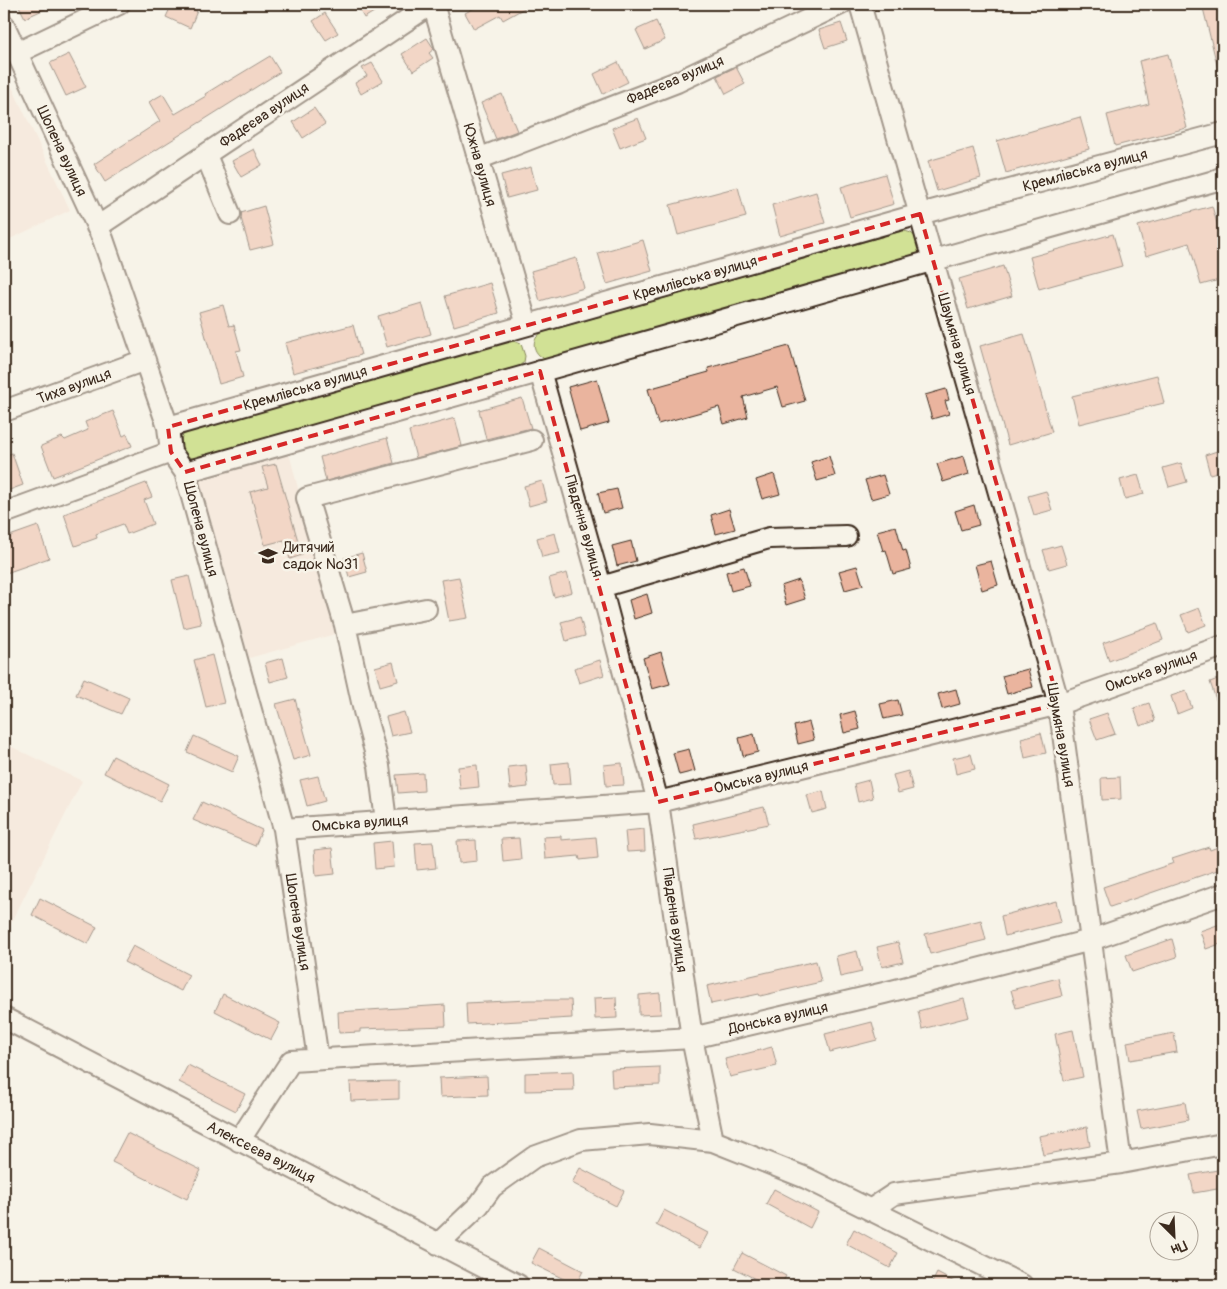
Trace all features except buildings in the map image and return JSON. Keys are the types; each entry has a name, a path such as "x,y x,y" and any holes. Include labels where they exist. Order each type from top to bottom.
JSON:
{"street":[{"path":"17,54 119,4"},
{"name":"Фадеєва вулиця","path":"97,227 432,4"},
{"name":"Южна вулиця","path":"432,4 527,326"},
{"name":"Фадеєва вулиця","path":"478,160 678,82 841,4"},
{"path":"860,4 920,214"},
{"name":"Шопена вулиця","path":"4,25 97,227 168,427 171,452 185,472 284,829 318,1059"},
{"name":"Кремлівська вулиця","path":"168,427 920,214 1223,133"},
{"path":"206,154 230,214"},
{"path":"185,472 933,261 1223,177"},
{"name":"Шаумяна вулиця","path":"920,214 1059,704 1121,1163"},
{"name":"Тиха вулиця","path":"4,411 145,360"},
{"name":"Південна вулиця","path":"540,372 601,587 658,802 692,1038 713,1141"},
{"path":"386,821 379,766 344,625 307,498 532,440"},
{"path":"4,513 171,452"},
{"path":"601,587 769,538 846,536"},
{"path":"344,625 426,609"},
{"name":"Омська вулиця","path":"284,829 658,802 1059,704 1223,646"},
{"name":"Донська вулиця","path":"239,1141 291,1061 692,1038 884,993 1091,940 1223,894"},
{"name":"Алексєєва вулиця","path":"4,1018 518,1285"},
{"path":"438,1244 479,1206 492,1187 534,1157 581,1140 650,1134 713,1141 806,1178 1022,1285"},
{"path":"870,1210 894,1194 1121,1163 1223,1144"}],"highlighted area":[{"path":"920,214 1059,704 658,802 540,371 185,472 171,452 168,427"}],"shaded area":[{"path":"4,70 70,210 4,242"},
{"name":"Дитячий садок №31","path":"289,453 335,634 249,658 199,478"},
{"path":"4,743 82,781 4,937"}],"green space":[{"path":"907,231 914,235 919,246 919,255 549,360 539,355 534,347 536,338 544,332"},
{"path":"511,340 521,344 525,356 524,362 518,367 197,459 186,455 182,448 182,436 188,432"}],"place":[{"name":"Дитячий садок №31","path":"268,556"}]}
